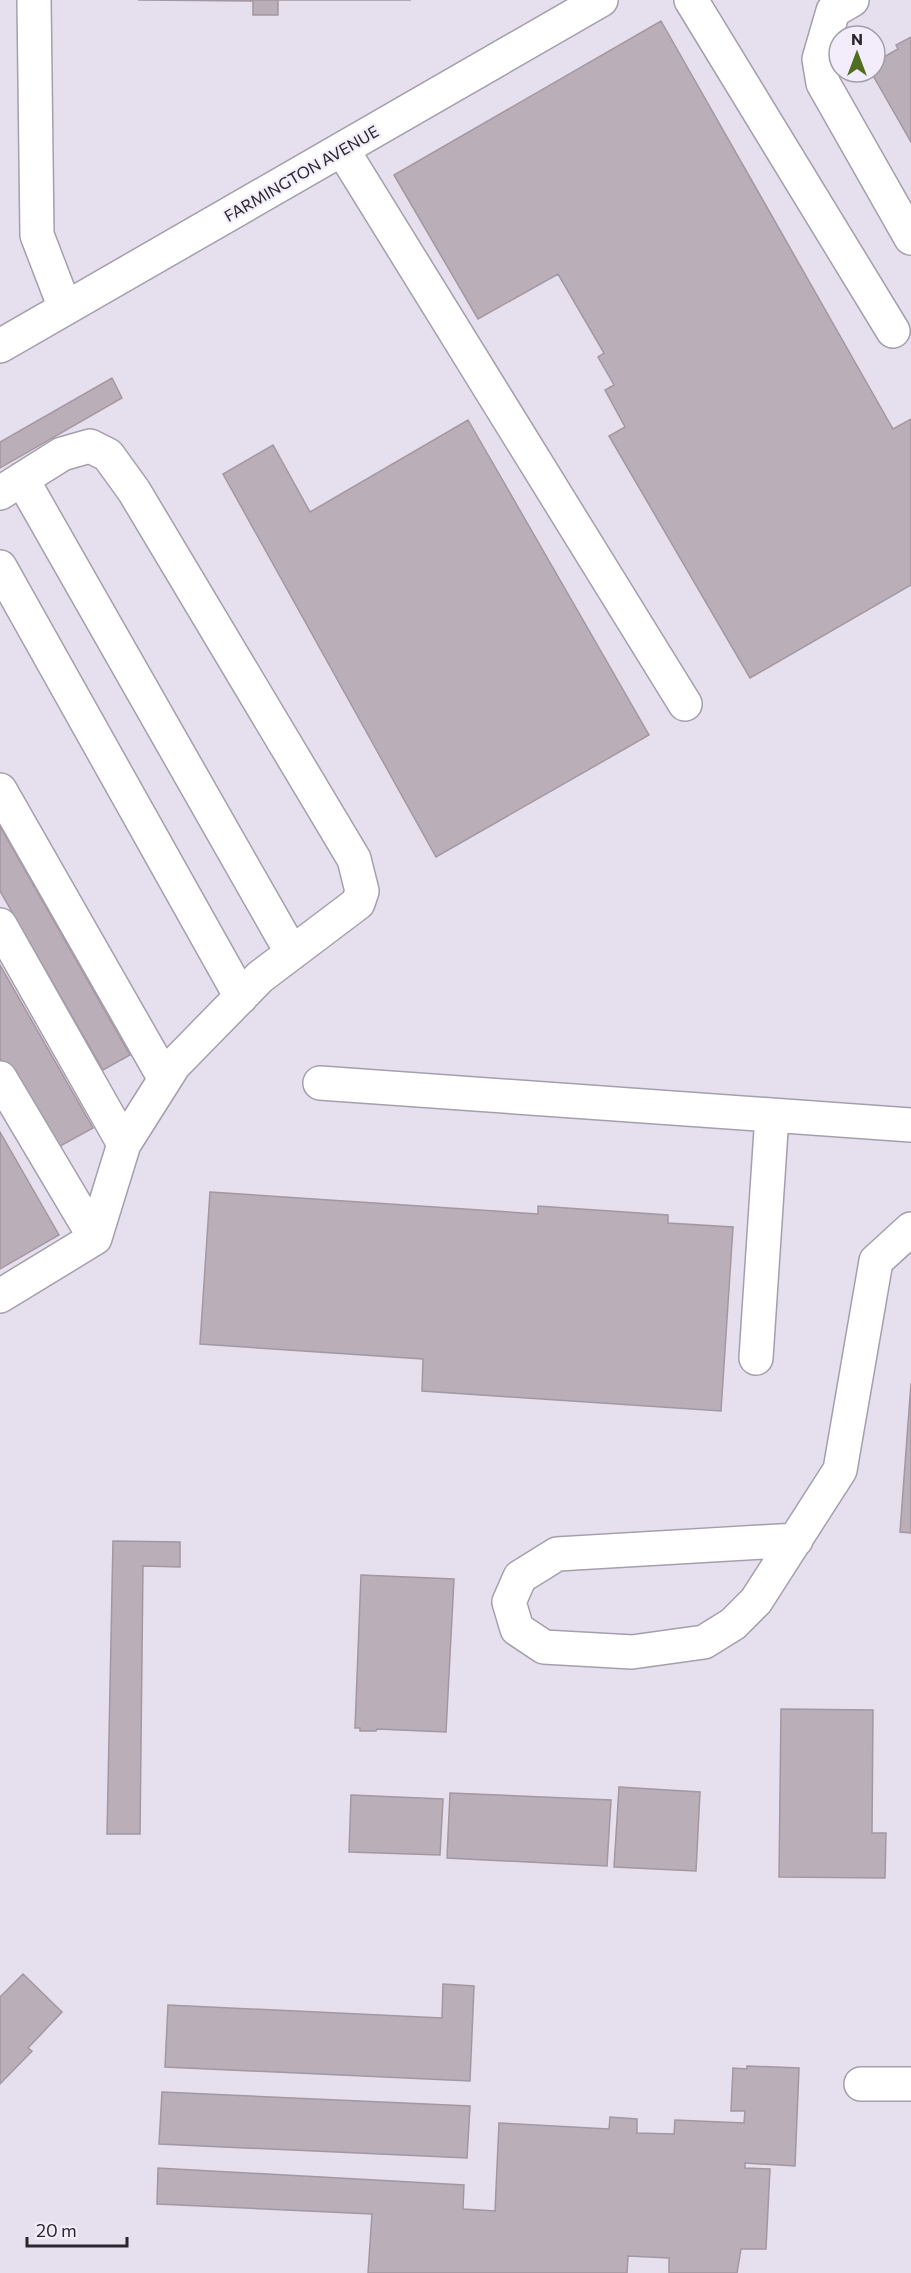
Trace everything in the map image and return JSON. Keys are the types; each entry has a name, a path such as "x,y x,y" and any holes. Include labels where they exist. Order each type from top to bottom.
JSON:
{"street":[{"path":"34,0 37,235 65,308"},
{"name":"FARMINGTON AVENUE","path":"0,346 601,0"},
{"path":"692,0 892,331"},
{"path":"842,6 819,59 822,83 911,238"},
{"path":"342,148 685,704"},
{"path":"0,1296 95,1238 124,1144 174,1065 260,977 292,953 358,903 362,891 354,859 134,491 108,455 90,446 62,454 11,486 292,953"},
{"path":"0,567 241,997"},
{"path":"0,790 165,1079"},
{"path":"0,925 124,1144"},
{"path":"0,1078 95,1238"},
{"path":"320,1083 911,1125"},
{"path":"756,1358 772,1115"},
{"path":"796,1540 557,1554 520,1577 509,1602 516,1629 544,1647 632,1652 704,1642 733,1623 756,1601 796,1540 840,1470 876,1261 911,1229"},
{"path":"861,2084 911,2084"}],"building":[{"path":"138,0 278,0 278,15 253,15 253,1"},
{"path":"661,21 893,429 911,419 911,585 750,678 609,436 625,427 605,390 614,385 598,357 604,353 558,274 478,319 394,175"},
{"path":"911,37 911,142 878,84 887,84 887,55 898,49 896,45"},
{"path":"112,378 122,398 0,468 0,442"},
{"path":"468,420 649,735 436,857 223,474 273,445 310,512"},
{"path":"0,826 130,1055 103,1070 0,891"},
{"path":"0,965 93,1128 53,1150 0,1058"},
{"path":"0,1132 59,1235 0,1269"},
{"path":"210,1192 538,1214 538,1206 668,1215 668,1223 733,1227 721,1411 422,1391 423,1359 200,1344"},
{"path":"911,1383 911,1533 900,1532"},
{"path":"113,1541 180,1542 180,1567 143,1566 140,1834 107,1834"},
{"path":"361,1575 454,1579 446,1732 377,1729 376,1731 360,1731 360,1728 355,1728"},
{"path":"781,1709 873,1710 872,1833 886,1833 885,1878 779,1877"},
{"path":"619,1787 700,1792 696,1871 614,1867"},
{"path":"450,1793 611,1800 607,1866 447,1858"},
{"path":"351,1795 443,1799 440,1855 349,1852"},
{"path":"23,1974 62,2012 28,2048 32,2051 0,2084 0,1997"},
{"path":"443,1984 474,1986 470,2081 165,2067 168,2005 442,2018"},
{"path":"747,2066 799,2068 795,2166 745,2163 745,2168 770,2169 766,2249 741,2249 737,2273 669,2273 669,2258 628,2256 627,2273 368,2273 372,2214 157,2204 158,2168 464,2185 463,2209 495,2211 499,2123 609,2129 610,2117 637,2119 637,2133 674,2134 675,2120 744,2123 745,2111 731,2111 733,2068 747,2069"},
{"path":"162,2092 470,2106 467,2158 159,2144"}]}
